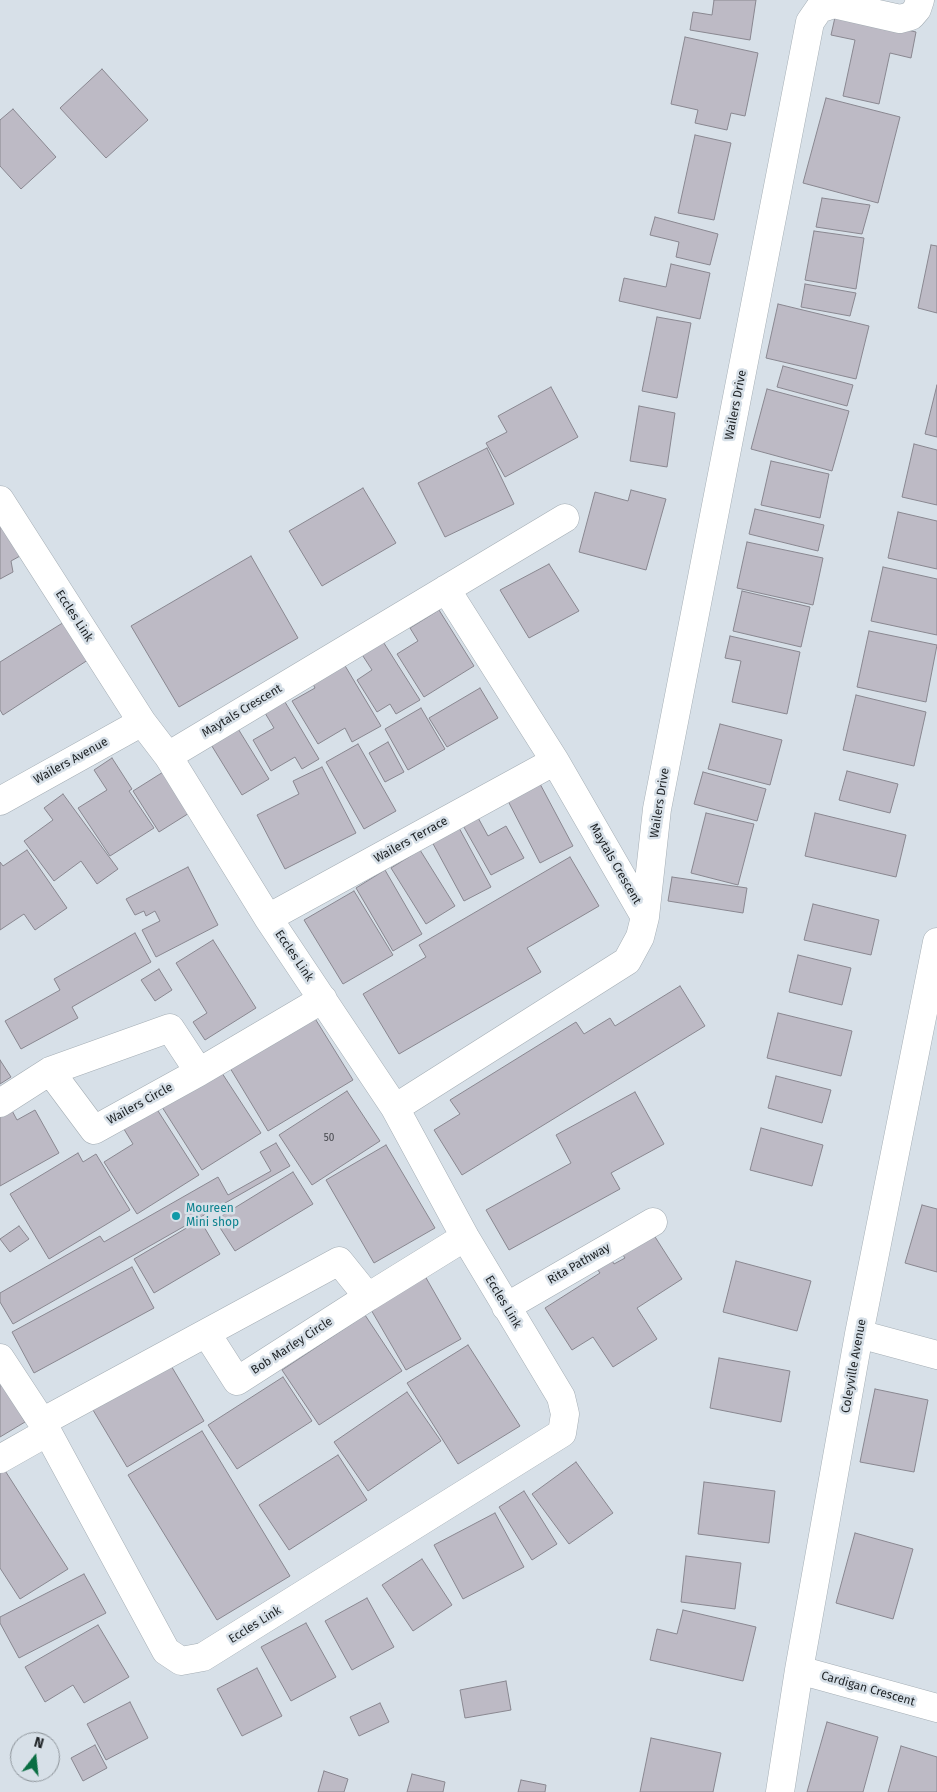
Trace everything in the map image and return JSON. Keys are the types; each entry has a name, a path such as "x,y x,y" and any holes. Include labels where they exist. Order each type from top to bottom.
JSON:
{"street":[{"name":"Wailers Drive","path":"645,917 657,809 810,22 819,9 834,4 900,19 911,16 918,9 920,0"},
{"name":"Eccles Link","path":"0,500 142,722 168,756 268,918 395,1108 464,1236 561,1397 565,1414 562,1433 203,1657 181,1661 166,1651 44,1428 0,1358"},
{"name":"Maytals Crescent","path":"168,756 565,518"},
{"name":"Maytals Crescent","path":"395,1108 627,961 640,936 645,917 555,762 446,590"},
{"name":"Wailers Avenue","path":"0,801 142,722"},
{"name":"Wailers Terrace","path":"268,918 555,762"},
{"name":"Coleyville Avenue","path":"780,1792 799,1670 859,1334 932,989 937,942"},
{"name":"Wailers Circle","path":"50,1071 94,1130 323,999"},
{"path":"0,1103 50,1071 170,1028 198,1072"},
{"name":"Rita Pathway","path":"506,1307 653,1222"},
{"name":"Bob Marley Circle","path":"207,1334 237,1381 464,1236"},
{"path":"0,1459 44,1428 207,1334 339,1261 368,1297"},
{"path":"859,1334 937,1355"},
{"name":"Cardigan Crescent","path":"799,1670 937,1708"}],"building":[{"path":"714,0 756,0 750,40 690,30 693,12 712,15"},
{"path":"836,13 916,32 911,58 890,53 879,104 843,96 855,40 831,35"},
{"path":"685,37 758,53 745,116 731,113 727,130 695,123 698,110 671,104"},
{"path":"102,69 148,120 106,158 60,108"},
{"path":"826,98 900,117 878,203 803,183"},
{"path":"13,109 56,157 21,189 0,166 0,120"},
{"path":"695,135 731,143 714,220 678,213"},
{"path":"822,198 870,205 862,234 816,227"},
{"path":"655,217 718,234 710,265 676,257 679,242 650,235"},
{"path":"814,231 864,238 856,289 805,280"},
{"path":"931,245 937,246 937,313 918,308"},
{"path":"671,264 710,273 700,319 619,301 624,278 666,287"},
{"path":"805,284 856,293 850,316 801,307"},
{"path":"778,304 869,326 856,379 766,358"},
{"path":"657,317 691,323 677,398 642,391"},
{"path":"783,366 853,385 847,406 777,387"},
{"path":"937,385 937,437 925,434"},
{"path":"551,387 578,437 505,477 486,443 507,432 498,416"},
{"path":"767,389 849,411 832,471 751,449"},
{"path":"639,406 675,413 667,467 630,461"},
{"path":"914,444 937,450 937,505 902,497"},
{"path":"487,448 514,504 445,537 418,483"},
{"path":"771,461 829,474 820,518 761,505"},
{"path":"363,488 396,543 322,586 289,531"},
{"path":"631,490 666,499 646,570 579,552 595,492 628,501"},
{"path":"0,503 29,551 11,561 13,572 0,579"},
{"path":"755,509 824,525 818,551 749,534"},
{"path":"898,512 937,521 937,569 888,558"},
{"path":"747,542 823,558 813,605 737,588"},
{"path":"251,556 298,638 179,707 131,626"},
{"path":"549,564 579,611 529,638 500,590"},
{"path":"883,567 937,579 937,635 871,621"},
{"path":"742,591 810,607 801,647 733,631"},
{"path":"439,610 474,666 424,697 397,654 418,641 410,628"},
{"path":"69,619 91,658 3,715 0,710 0,662"},
{"path":"869,631 937,645 926,702 857,687"},
{"path":"730,636 800,652 787,714 732,702 741,661 725,658"},
{"path":"382,640 420,700 396,714 390,704 377,712 357,680 372,670 361,653"},
{"path":"344,664 381,726 352,742 345,728 318,744 292,701 315,688 312,682"},
{"path":"480,688 498,718 447,747 429,718"},
{"path":"856,695 926,712 914,766 843,750"},
{"path":"285,702 319,759 302,769 295,757 271,771 253,740 274,728 265,713"},
{"path":"421,708 445,749 408,770 385,729"},
{"path":"720,724 782,740 770,785 708,769"},
{"path":"237,727 269,779 242,795 210,743"},
{"path":"388,742 404,772 385,782 369,753"},
{"path":"358,744 396,811 364,829 326,762"},
{"path":"112,758 132,789 129,791 154,828 110,856 78,808 107,790 94,770"},
{"path":"322,767 356,833 285,869 257,815 299,794 293,781"},
{"path":"168,769 194,810 159,832 133,791"},
{"path":"847,771 898,784 890,813 839,800"},
{"path":"703,772 766,789 757,821 694,804"},
{"path":"539,782 573,846 540,863 507,799"},
{"path":"63,794 118,869 97,884 81,861 54,881 24,841 53,820 44,808"},
{"path":"706,813 754,824 738,885 691,873"},
{"path":"815,813 906,835 896,877 805,856"},
{"path":"476,814 488,836 506,826 524,858 491,875 461,822"},
{"path":"458,826 491,887 464,901 431,840"},
{"path":"27,850 67,908 35,930 24,914 0,930 0,862 3,866"},
{"path":"420,850 455,906 426,924 391,868"},
{"path":"570,857 599,906 527,948 541,972 399,1054 363,994 426,957 419,945"},
{"path":"188,867 218,925 156,957 142,930 160,921 155,911 146,916 144,911 135,915 126,899"},
{"path":"385,870 422,934 393,951 356,888"},
{"path":"672,877 747,888 743,913 668,901"},
{"path":"354,891 393,955 343,984 304,920"},
{"path":"813,904 879,920 871,955 804,940"},
{"path":"135,933 151,962 72,1007 78,1018 21,1049 5,1021 60,990 54,979"},
{"path":"213,940 256,1008 205,1040 193,1022 207,1013 176,963"},
{"path":"798,955 851,968 842,1005 789,992"},
{"path":"159,969 172,990 155,1001 141,980"},
{"path":"680,986 705,1026 462,1175 434,1130 460,1114 450,1100 576,1022 584,1034 610,1018 615,1026"},
{"path":"311,1012 353,1080 268,1131 227,1063"},
{"path":"778,1013 852,1031 841,1076 767,1058"},
{"path":"0,1060 11,1077 0,1084"},
{"path":"220,1070 261,1133 202,1170 162,1107"},
{"path":"776,1076 831,1090 822,1123 768,1108"},
{"path":"347,1091 380,1141 312,1185 279,1135"},
{"path":"635,1092 664,1144 611,1173 620,1189 509,1250 486,1210 571,1163 556,1135"},
{"path":"151,1100 199,1175 137,1214 104,1162 133,1144 119,1121"},
{"path":"9,1105 17,1120 35,1110 59,1153 0,1186 0,1110"},
{"path":"761,1128 823,1145 812,1186 750,1170"},
{"name":"Moureen Mini shop","path":"276,1143 290,1166 13,1324 0,1302 0,1293 100,1236 104,1242 218,1177 228,1195 271,1171 260,1152"},
{"path":"386,1145 435,1228 374,1263 326,1180"},
{"path":"78,1153 83,1162 96,1154 130,1210 49,1259 10,1194"},
{"path":"293,1172 313,1204 235,1251 215,1220"},
{"path":"922,1205 937,1209 937,1272 905,1263"},
{"path":"200,1220 220,1254 154,1293 134,1259"},
{"path":"19,1226 29,1239 10,1252 0,1239"},
{"path":"650,1229 682,1279 637,1308 657,1339 613,1367 593,1337 572,1350 545,1308 600,1273 595,1266 610,1257 614,1264 625,1258 619,1249"},
{"path":"736,1261 811,1281 797,1331 723,1312"},
{"path":"132,1267 154,1308 34,1373 12,1332"},
{"path":"425,1276 461,1339 406,1370 370,1308"},
{"path":"365,1315 402,1371 319,1425 282,1370"},
{"path":"468,1345 520,1426 458,1464 407,1383"},
{"path":"719,1358 790,1371 781,1422 710,1408"},
{"path":"167,1359 204,1421 127,1467 90,1405"},
{"path":"283,1377 312,1421 237,1469 208,1425"},
{"path":"0,1379 25,1422 0,1437"},
{"path":"875,1389 928,1400 914,1472 860,1462"},
{"path":"407,1392 441,1441 368,1491 334,1442"},
{"path":"202,1431 290,1576 217,1620 128,1475"},
{"path":"338,1455 367,1500 289,1550 259,1505"},
{"path":"576,1462 613,1513 569,1544 532,1494"},
{"path":"4,1469 68,1569 20,1599 0,1568 0,1472"},
{"path":"704,1482 775,1491 769,1543 698,1534"},
{"path":"524,1491 557,1544 532,1560 499,1507"},
{"path":"495,1513 524,1567 463,1599 434,1545"},
{"path":"855,1533 913,1549 893,1619 836,1603"},
{"path":"686,1556 741,1563 735,1609 681,1602"},
{"path":"422,1559 452,1605 413,1631 382,1585"},
{"path":"84,1574 106,1613 19,1658 0,1623 0,1617"},
{"path":"367,1598 394,1647 352,1670 325,1621"},
{"path":"683,1610 756,1627 743,1681 650,1660 657,1629 677,1634"},
{"path":"306,1623 336,1677 291,1701 261,1647"},
{"path":"98,1625 129,1677 84,1703 73,1685 45,1702 25,1667"},
{"path":"257,1668 282,1716 242,1736 217,1689"},
{"path":"506,1681 511,1710 465,1718 460,1690"},
{"path":"130,1702 148,1738 106,1760 87,1724"},
{"path":"380,1703 389,1722 359,1736 350,1717"},
{"path":"827,1722 878,1737 863,1792 807,1792"},
{"path":"651,1738 721,1753 713,1792 640,1792"},
{"path":"95,1745 107,1768 83,1781 71,1758"},
{"path":"901,1746 937,1757 937,1792 888,1792"},
{"path":"324,1771 348,1779 344,1792 318,1792"},
{"path":"412,1774 445,1782 443,1792 407,1792"},
{"path":"521,1780 546,1785 545,1792 518,1792"}],"place":[{"name":"Moureen Mini shop","path":"176,1216"}]}
